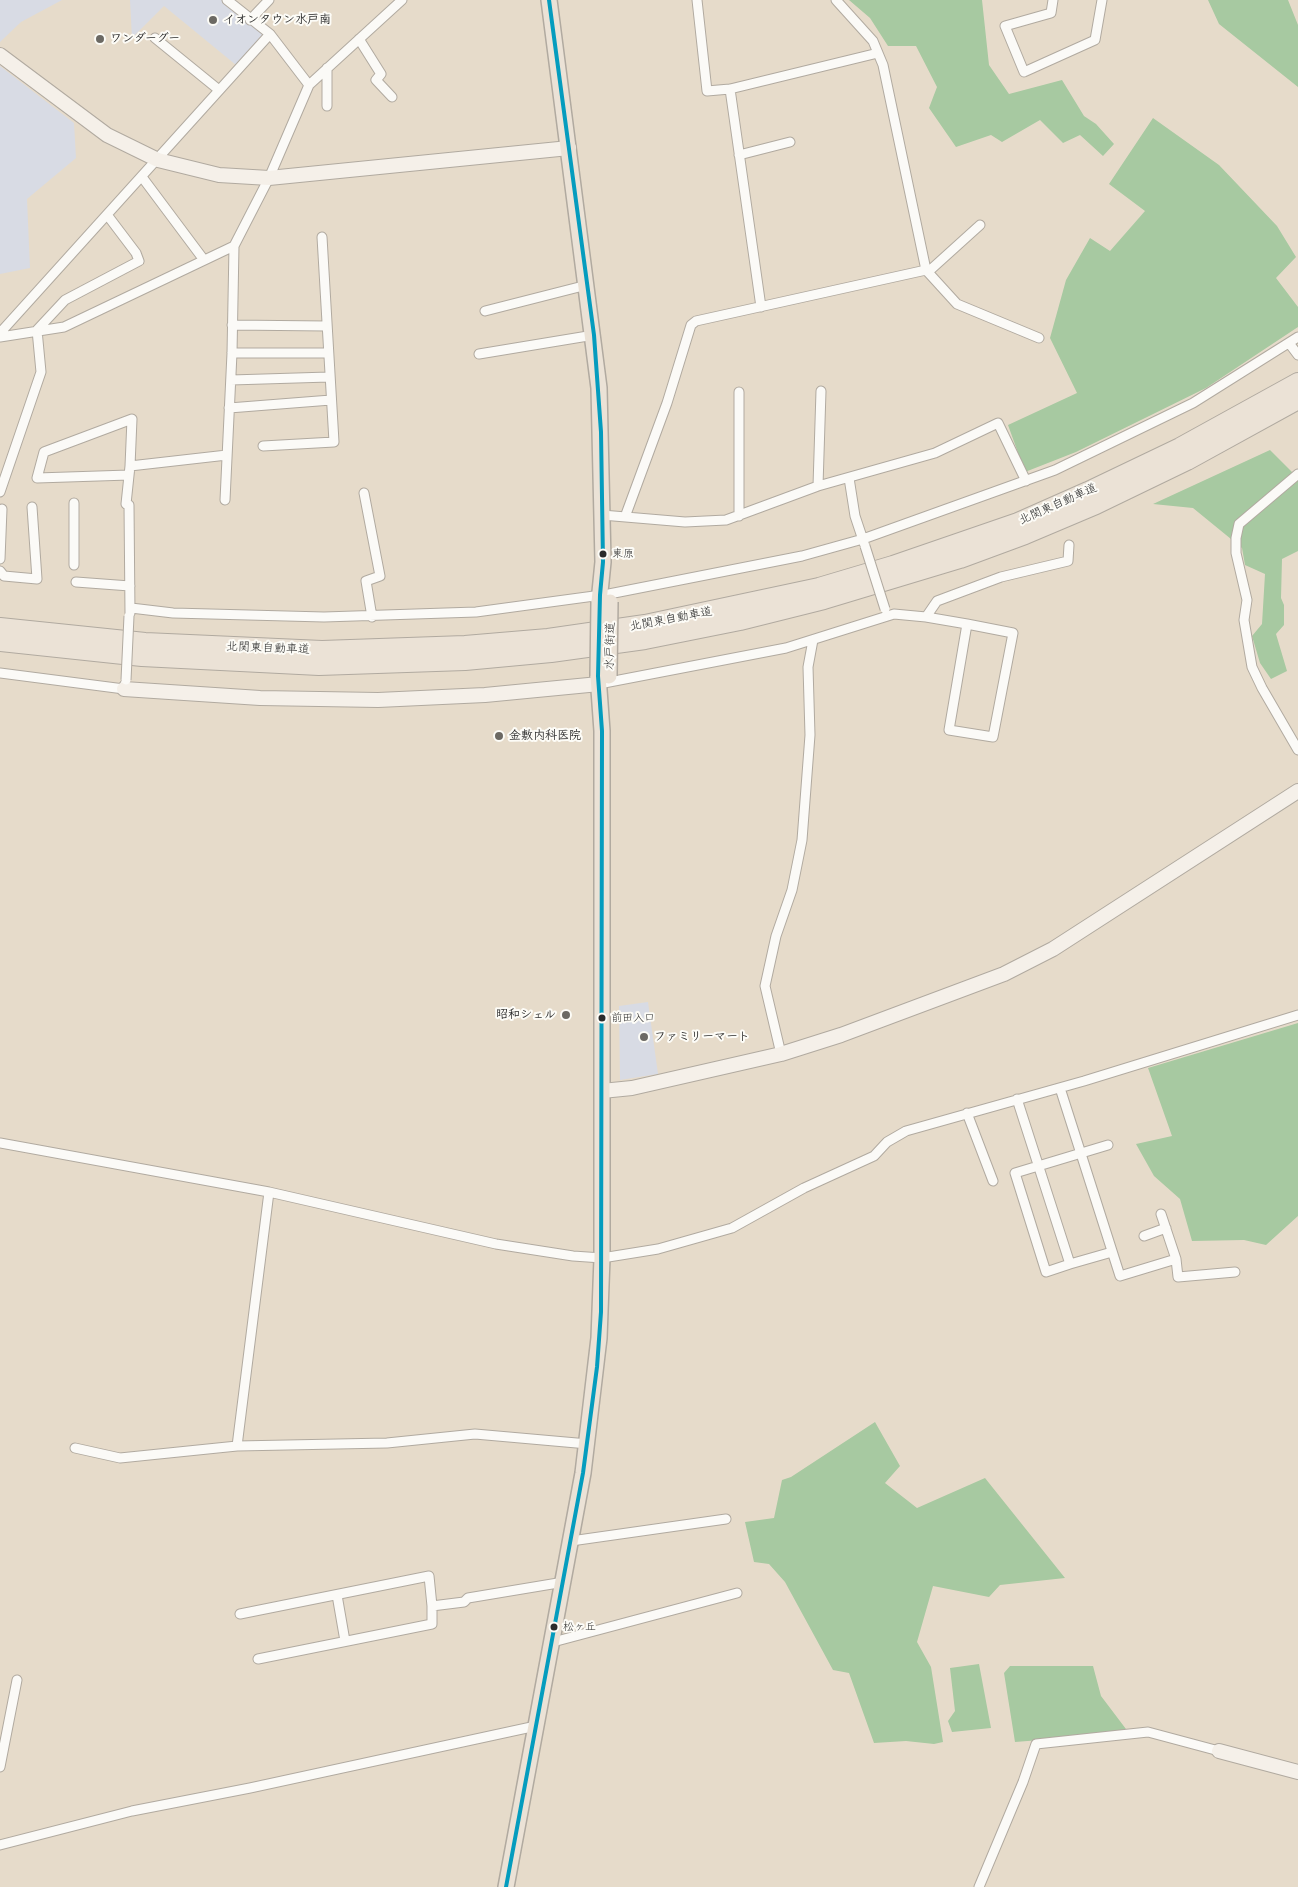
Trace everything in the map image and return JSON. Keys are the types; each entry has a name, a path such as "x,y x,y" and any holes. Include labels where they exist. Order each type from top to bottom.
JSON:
{"highway":[{"name":"北関東自動車道","path":"0,627 145,642 322,650 465,646 548,638 645,624 738,606 893,566 1018,522 1180,447 1298,382"},
{"name":"北関東自動車道","path":"0,642 142,657 319,666 465,661 551,653 646,640 740,621 824,600 898,579 1015,539 1096,505 1188,461 1298,400"}],"main road":[{"name":"水戸街道","path":"506,1887 553,1642 588,1444 599,1338 602,1258 602,730 605,599 601,423 594,335 549,0"}],"street":[{"path":"227,0 270,34 309,84"},
{"path":"250,20 269,0"},
{"path":"226,500 234,246 269,178 309,84 402,0"},
{"path":"696,0 707,91 730,89 878,53"},
{"path":"836,0 873,41 883,65 927,271 957,304 1038,338"},
{"path":"1054,0 1051,13 1005,26 1024,72 1095,40 1102,0"},
{"path":"0,333 108,216 270,34"},
{"path":"155,38 219,90"},
{"path":"359,39 380,74 376,80 392,97"},
{"path":"0,55 107,135 158,160 219,175 269,178 569,148"},
{"path":"327,68 328,106"},
{"path":"730,89 761,307"},
{"path":"739,155 790,142"},
{"path":"142,177 148,182 204,260"},
{"path":"0,492 41,372 37,330 64,300 139,261 136,253 108,216"},
{"path":"625,517 667,403 691,325 696,321 927,271 980,225"},
{"path":"263,446 334,442 327,353 322,237"},
{"path":"0,337 64,327 234,246"},
{"path":"484,311 587,285"},
{"path":"232,325 326,326"},
{"path":"479,354 594,335"},
{"path":"130,612 372,617 484,611 605,599 864,542 1026,481 1109,446 1293,349 1298,338"},
{"path":"232,353 327,353"},
{"path":"231,380 329,376"},
{"path":"818,486 821,391"},
{"path":"739,392 739,516"},
{"path":"229,408 331,400"},
{"path":"125,685 130,612 128,505 129,470 132,419 44,452 37,478 129,470 227,456"},
{"path":"602,514 713,522 739,516 818,486 935,452 998,423 1026,481"},
{"path":"1298,474 1240,524 1236,545 1247,600 1244,620 1252,667 1298,750"},
{"path":"848,478 855,516 886,612"},
{"path":"364,492 380,576 366,581 372,617"},
{"path":"74,503 74,564"},
{"path":"0,571 4,576 37,579 32,507"},
{"path":"0,559 2,509"},
{"path":"926,617 937,601 1001,576 1068,561 1069,545"},
{"path":"76,582 130,586"},
{"path":"0,674 260,698 378,700 485,695 735,660 813,640 886,612 926,617 967,624 1013,633 994,737 949,730 967,624"},
{"path":"781,1054 765,986 776,936 794,882 802,840 810,735 808,667 813,640"},
{"path":"602,1091 632,1088 781,1054 832,1038 1028,963 1298,791"},
{"path":"0,1143 269,1192 496,1244 573,1256 602,1258 658,1249 732,1228 804,1188 874,1156 887,1142 906,1131 1060,1088 1298,1015"},
{"path":"1060,1088 1120,1276 1176,1259"},
{"path":"1017,1099 1070,1264"},
{"path":"967,1113 992,1181"},
{"path":"1108,1145 1015,1173 1046,1272 1112,1252"},
{"path":"237,1446 269,1192"},
{"path":"1161,1214 1176,1259 1178,1277 1235,1272"},
{"path":"1144,1236 1166,1228"},
{"path":"76,1448 120,1458 237,1446 387,1443 475,1434 588,1444"},
{"path":"571,1541 726,1518"},
{"path":"240,1614 429,1576 432,1624 258,1659"},
{"path":"432,1606 464,1602 468,1598 564,1582"},
{"path":"553,1642 737,1593"},
{"path":"337,1594 346,1642"},
{"path":"0,1767 17,1680"},
{"path":"0,1845 132,1811 250,1788 536,1726"},
{"path":"980,1887 1023,1782 1036,1744 1148,1732 1298,1772"}],"shaded area":[{"path":"0,0 62,0 21,22 0,42"},
{"name":"イオンタウン水戸南","path":"130,0 222,0 263,34 236,65 164,6 132,38"},
{"path":"0,66 74,123 76,158 27,199 30,268 0,274"},
{"path":"648,1002 658,1074 620,1080 619,1006"}],"green space":[{"path":"849,0 982,0 989,65 1009,94 1062,80 1084,116 1096,124 1114,144 1103,156 1080,135 1063,143 1040,120 1002,142 991,135 956,147 929,108 937,87 916,46 888,46 870,18"},
{"path":"1208,0 1288,0 1298,25 1298,87 1219,24"},
{"path":"1153,118 1219,165 1277,226 1296,257 1276,278 1298,307 1298,327 1206,388 1076,452 1025,472 1008,425 1077,393 1050,338 1066,280 1090,238 1110,251 1145,211 1109,184"},
{"path":"1270,450 1298,478 1298,551 1282,559 1281,598 1284,605 1284,625 1276,634 1287,671 1271,679 1260,663 1252,636 1262,624 1265,574 1245,565 1242,548 1193,508 1153,504"},
{"path":"1298,1023 1298,1216 1266,1245 1244,1240 1192,1241 1180,1199 1154,1176 1136,1144 1172,1136 1148,1068"},
{"path":"875,1422 900,1466 885,1483 917,1508 985,1478 1065,1578 1000,1585 989,1597 933,1586 917,1642 931,1667 943,1742 934,1744 906,1741 874,1743 849,1673 833,1670 785,1582 769,1564 754,1562 745,1522 774,1518 782,1480 791,1477"},
{"path":"979,1664 991,1728 952,1732 948,1721 955,1711 950,1668"},
{"path":"1010,1666 1093,1666 1101,1696 1129,1733 1015,1742 1004,1673"}],"transit line":[{"path":"506,1887 583,1473 597,1367 601,1312 602,731 598,676 600,595 603,562 601,432 594,335 549,0"}],"place":[{"name":"イオンタウン水戸南","path":"213,20"},
{"name":"ワンダーグー","path":"100,39"},
{"name":"東原","path":"603,554"},
{"name":"金敷内科医院","path":"499,736"},
{"name":"昭和シェル","path":"566,1015"},
{"name":"前田入口","path":"602,1018"},
{"name":"ファミリーマート","path":"644,1037"},
{"name":"松ヶ丘","path":"554,1627"}]}
